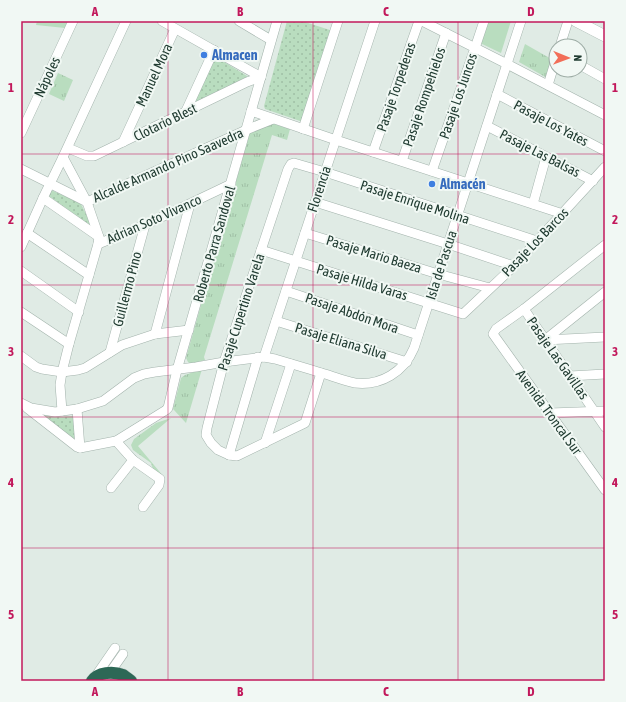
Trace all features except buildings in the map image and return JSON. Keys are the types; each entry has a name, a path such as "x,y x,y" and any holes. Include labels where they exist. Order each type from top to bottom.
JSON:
{"highway":[{"path":"100,678 117,674 124,676 131,681"}],"street":[{"name":"Nápoles","path":"21,133 73,21"},
{"path":"21,247 126,21"},
{"path":"162,21 261,77"},
{"path":"239,21 271,40"},
{"name":"Roberto Parra Sandoval","path":"80,448 116,441 166,410 169,405 177,370 277,21"},
{"path":"302,129 338,21"},
{"name":"Florencia","path":"229,455 261,357 276,321 375,21"},
{"path":"420,21 548,85 605,116"},
{"name":"Pasaje Torpederas","path":"373,152 420,21"},
{"name":"Pasaje Los Juncos","path":"432,171 484,21"},
{"name":"Isla de Pascua","path":"261,357 291,364 355,383 370,383 388,378 407,362 411,356 521,21"},
{"path":"563,38 568,21"},
{"path":"576,21 605,36"},
{"name":"Manuel Mora","path":"123,142 175,29"},
{"name":"Pasaje Rompehielos","path":"402,161 446,33"},
{"path":"185,113 214,50"},
{"path":"588,69 605,79"},
{"name":"Clotario Blest","path":"68,148 92,157 247,82 261,77"},
{"path":"548,85 550,78"},
{"name":"Pasaje Los Yates","path":"497,94 605,152"},
{"name":"Alcalde Armando Pino Saavedra","path":"252,111 302,129 563,214"},
{"name":"Alcalde Armando Pino Saavedra","path":"21,169 87,202 273,119"},
{"name":"Pasaje Las Balsas","path":"487,126 593,180"},
{"path":"62,411 60,385 62,372 98,240 87,202 64,157"},
{"path":"532,204 546,157"},
{"name":"Pasaje Enrique Molina","path":"294,163 536,241"},
{"name":"Pasaje Cupertino Varela","path":"229,455 218,450 210,443 206,435 207,428 224,362 288,169 291,164 294,163"},
{"name":"Pasaje Los Barcos","path":"462,314 514,266 605,167"},
{"name":"Adrian Soto Vivanco","path":"98,240 144,225 231,184"},
{"path":"43,198 98,240"},
{"path":"315,202 514,266"},
{"path":"155,334 190,204"},
{"name":"Guillermo Pino","path":"110,352 144,225"},
{"path":"27,233 89,275"},
{"name":"Pasaje Mario Baeza","path":"305,233 438,274 490,288"},
{"path":"524,309 605,245"},
{"name":"Pasaje Hilda Varas","path":"261,250 462,314"},
{"path":"21,271 79,312"},
{"name":"Pasaje Abdón Mora","path":"286,291 418,335"},
{"path":"545,340 605,292"},
{"name":"Avenida Troncal Sur","path":"524,309 496,329 493,334 605,490"},
{"name":"Pasaje Las Gavillas","path":"524,309 605,426"},
{"path":"21,312 69,344"},
{"name":"Pasaje Eliana Silva","path":"276,321 407,362"},
{"path":"21,356 36,367 42,369 62,372 78,370 85,368 122,345 155,334 189,330"},
{"path":"545,340 605,337"},
{"path":"21,403 32,408 49,411 77,409 103,401 134,378 144,374 261,357"},
{"path":"265,443 291,364"},
{"path":"229,455 237,456 305,423 321,373"},
{"path":"570,376 605,374"},
{"path":"21,403 77,448 80,448 77,409"},
{"path":"550,413 605,411"},
{"path":"116,441 133,460 160,479 159,485 143,507"},
{"path":"111,488 133,460"},
{"path":"100,678 115,648"},
{"path":"100,678 123,654"}],"green space":[{"path":"37,21 68,21 65,28 36,25"},
{"path":"287,21 302,21 333,31 303,122 265,109 264,106"},
{"path":"486,21 511,21 501,53 480,43"},
{"path":"525,44 548,57 547,78 519,62"},
{"path":"216,57 247,76 247,79 193,105 213,58"},
{"path":"58,73 73,80 64,101 49,94"},
{"path":"268,122 290,129 287,140 272,135 204,357 205,360 191,364 186,358 250,132"},
{"path":"51,190 80,203 93,228 49,196"},
{"path":"202,369 186,423 173,409 181,378"},
{"path":"37,414 56,417 73,416 79,443"},
{"path":"171,418 138,446 164,477 153,469 151,463 133,450 131,445 134,439 156,423"}],"place":[{"name":"Almacen","path":"204,55"},
{"name":"Almacén","path":"432,184"}]}
